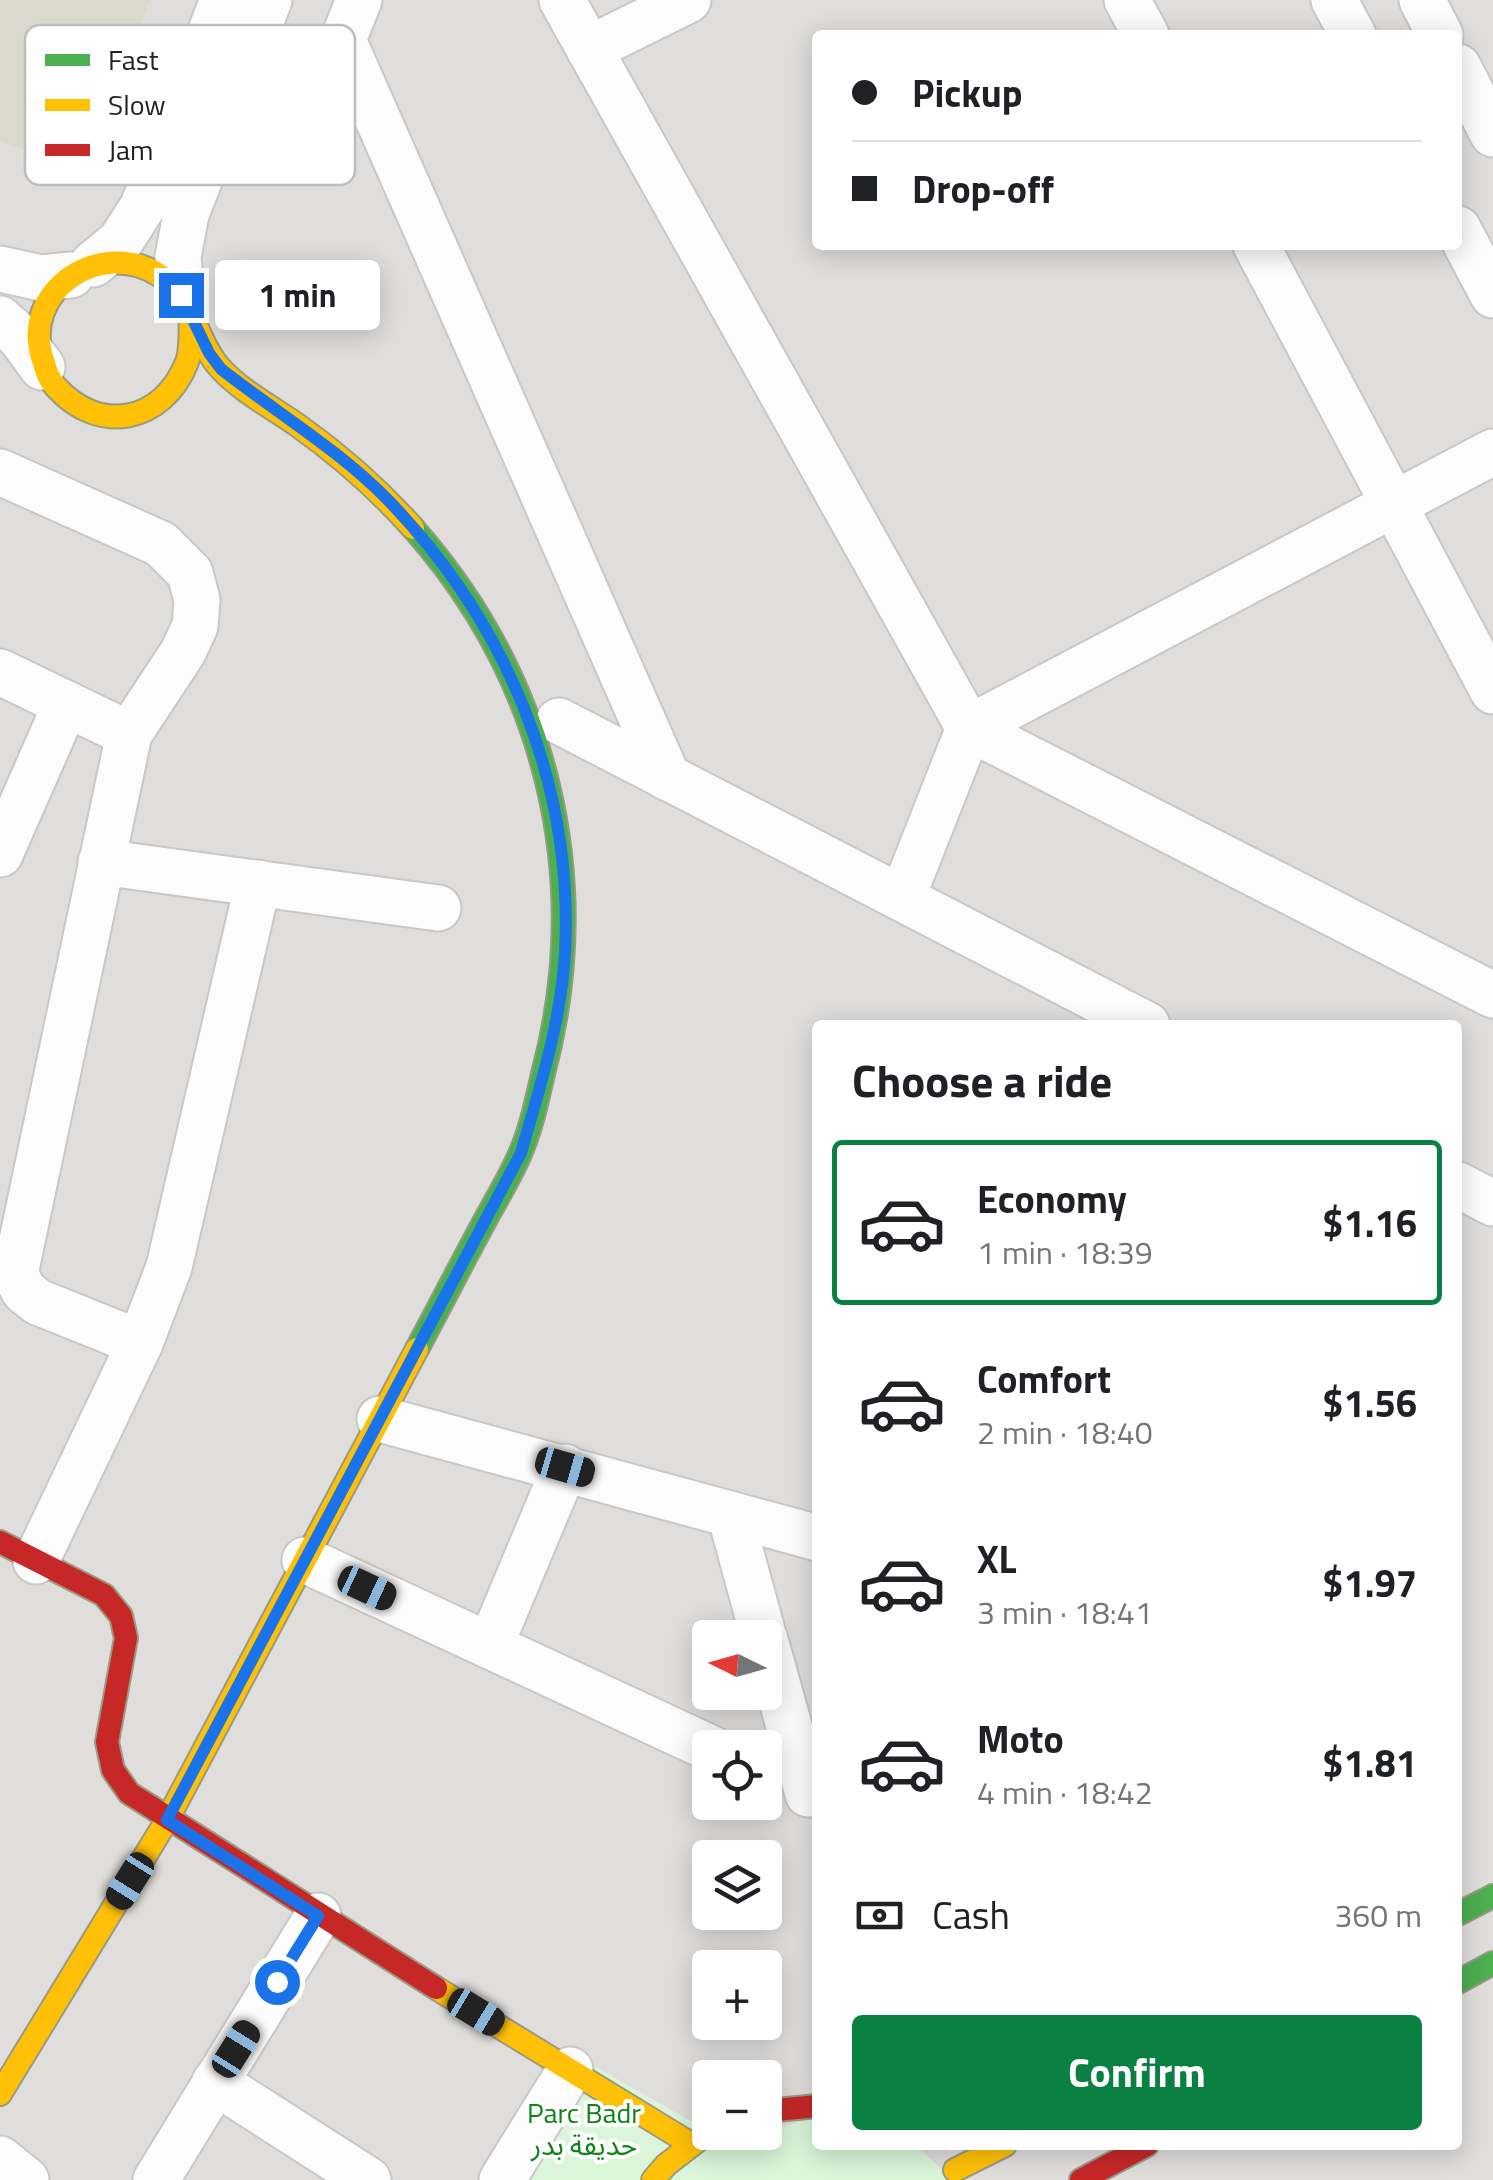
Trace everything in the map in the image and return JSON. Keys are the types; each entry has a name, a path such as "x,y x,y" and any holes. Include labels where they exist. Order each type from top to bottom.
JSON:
{"street":[{"path":"213,25 222,0"},
{"path":"258,25 268,0"},
{"path":"350,25 359,0"},
{"path":"562,0 969,728 1493,995"},
{"path":"590,49 688,0"},
{"path":"1127,0 1143,30"},
{"path":"1334,0 1350,30"},
{"path":"1422,0 1437,30"},
{"path":"355,65 668,778"},
{"path":"1462,76 1493,134"},
{"path":"42,367 37,340 42,314 53,292 120,242 144,206 152,185"},
{"path":"155,408 176,390 189,367 194,342 178,258 186,214 197,185"},
{"path":"1462,237 1493,295"},
{"path":"1259,250 1493,691"},
{"path":"0,269 40,278 118,260 142,265 164,277 186,306 221,369 335,451 388,501 480,617 522,696 541,752 563,857 565,954 553,1041 521,1153 167,1820 0,2094"},
{"path":"0,319 20,337 56,390 77,408 102,417 129,417 190,394 222,393 265,404"},
{"path":"902,898 969,728 1493,452"},
{"path":"0,472 161,544 190,572 197,600 195,626 183,652 129,734 15,1274 24,1291 38,1302 140,1343"},
{"path":"0,672 129,734"},
{"path":"0,854 66,704"},
{"path":"559,721 1137,1020"},
{"path":"101,862 438,908"},
{"path":"258,883 174,1251 140,1343 18,1552 104,1595 121,1616 126,1638 107,1742 113,1770 130,1793 318,1916 570,2070 692,2134"},
{"path":"1462,1187 1493,1203"},
{"path":"380,1419 812,1536"},
{"path":"490,1646 565,1467"},
{"path":"730,1514 760,1620"},
{"path":"305,1560 692,1740"},
{"path":"782,1700 808,1794 782,1782"},
{"path":"1462,1912 1493,1896"},
{"path":"156,2180 318,1916"},
{"path":"1462,1980 1493,1964"},
{"path":"502,2180 570,2070"},
{"path":"215,2082 368,2180"},
{"path":"782,2109 812,2106"},
{"path":"653,2180 692,2145"},
{"path":"953,2168 994,2150"},
{"path":"1080,2180 1137,2150"},
{"path":"0,2159 26,2180"}],"shaded area":[{"path":"0,0 1493,0 1493,2180 0,2180"},
{"path":"0,0 150,0 140,25 25,25 25,150 0,141"}],"green space":[{"name":"Parc Badr حديقة بدر","path":"571,2053 692,2122 692,2150 782,2150 782,2127 812,2118 812,2150 921,2150 954,2180 489,2180"}],"traffic: fast":[{"path":"413,528 459,587 497,650 527,716 548,784 560,855 563,927 558,1001 527,1135 509,1177 417,1349"},
{"path":"1462,1912 1493,1896"},
{"path":"1462,1980 1493,1963"}],"traffic: slow":[{"path":"191,317 187,362 176,383 146,409 129,415 91,412 73,402 51,381 43,360 39,335 43,312 70,277 90,267 113,263 136,265 159,275 180,295 212,358 229,377 331,450 413,528"},
{"path":"0,2094 167,1820 417,1349"},
{"path":"436,1988 691,2144"},
{"path":"653,2180 692,2145"},
{"path":"955,2170 995,2150"}],"traffic: jam":[{"path":"0,1542 104,1595 121,1616 126,1638 107,1742 113,1770 129,1793 436,1988"},
{"path":"782,2109 812,2107"},
{"path":"1081,2180 1138,2150"}],"route":[{"path":"181,295 221,369 335,451 388,501 480,617 522,696 547,770 563,857 565,954 553,1041 521,1153 167,1820 318,1916 277,1982"}]}
